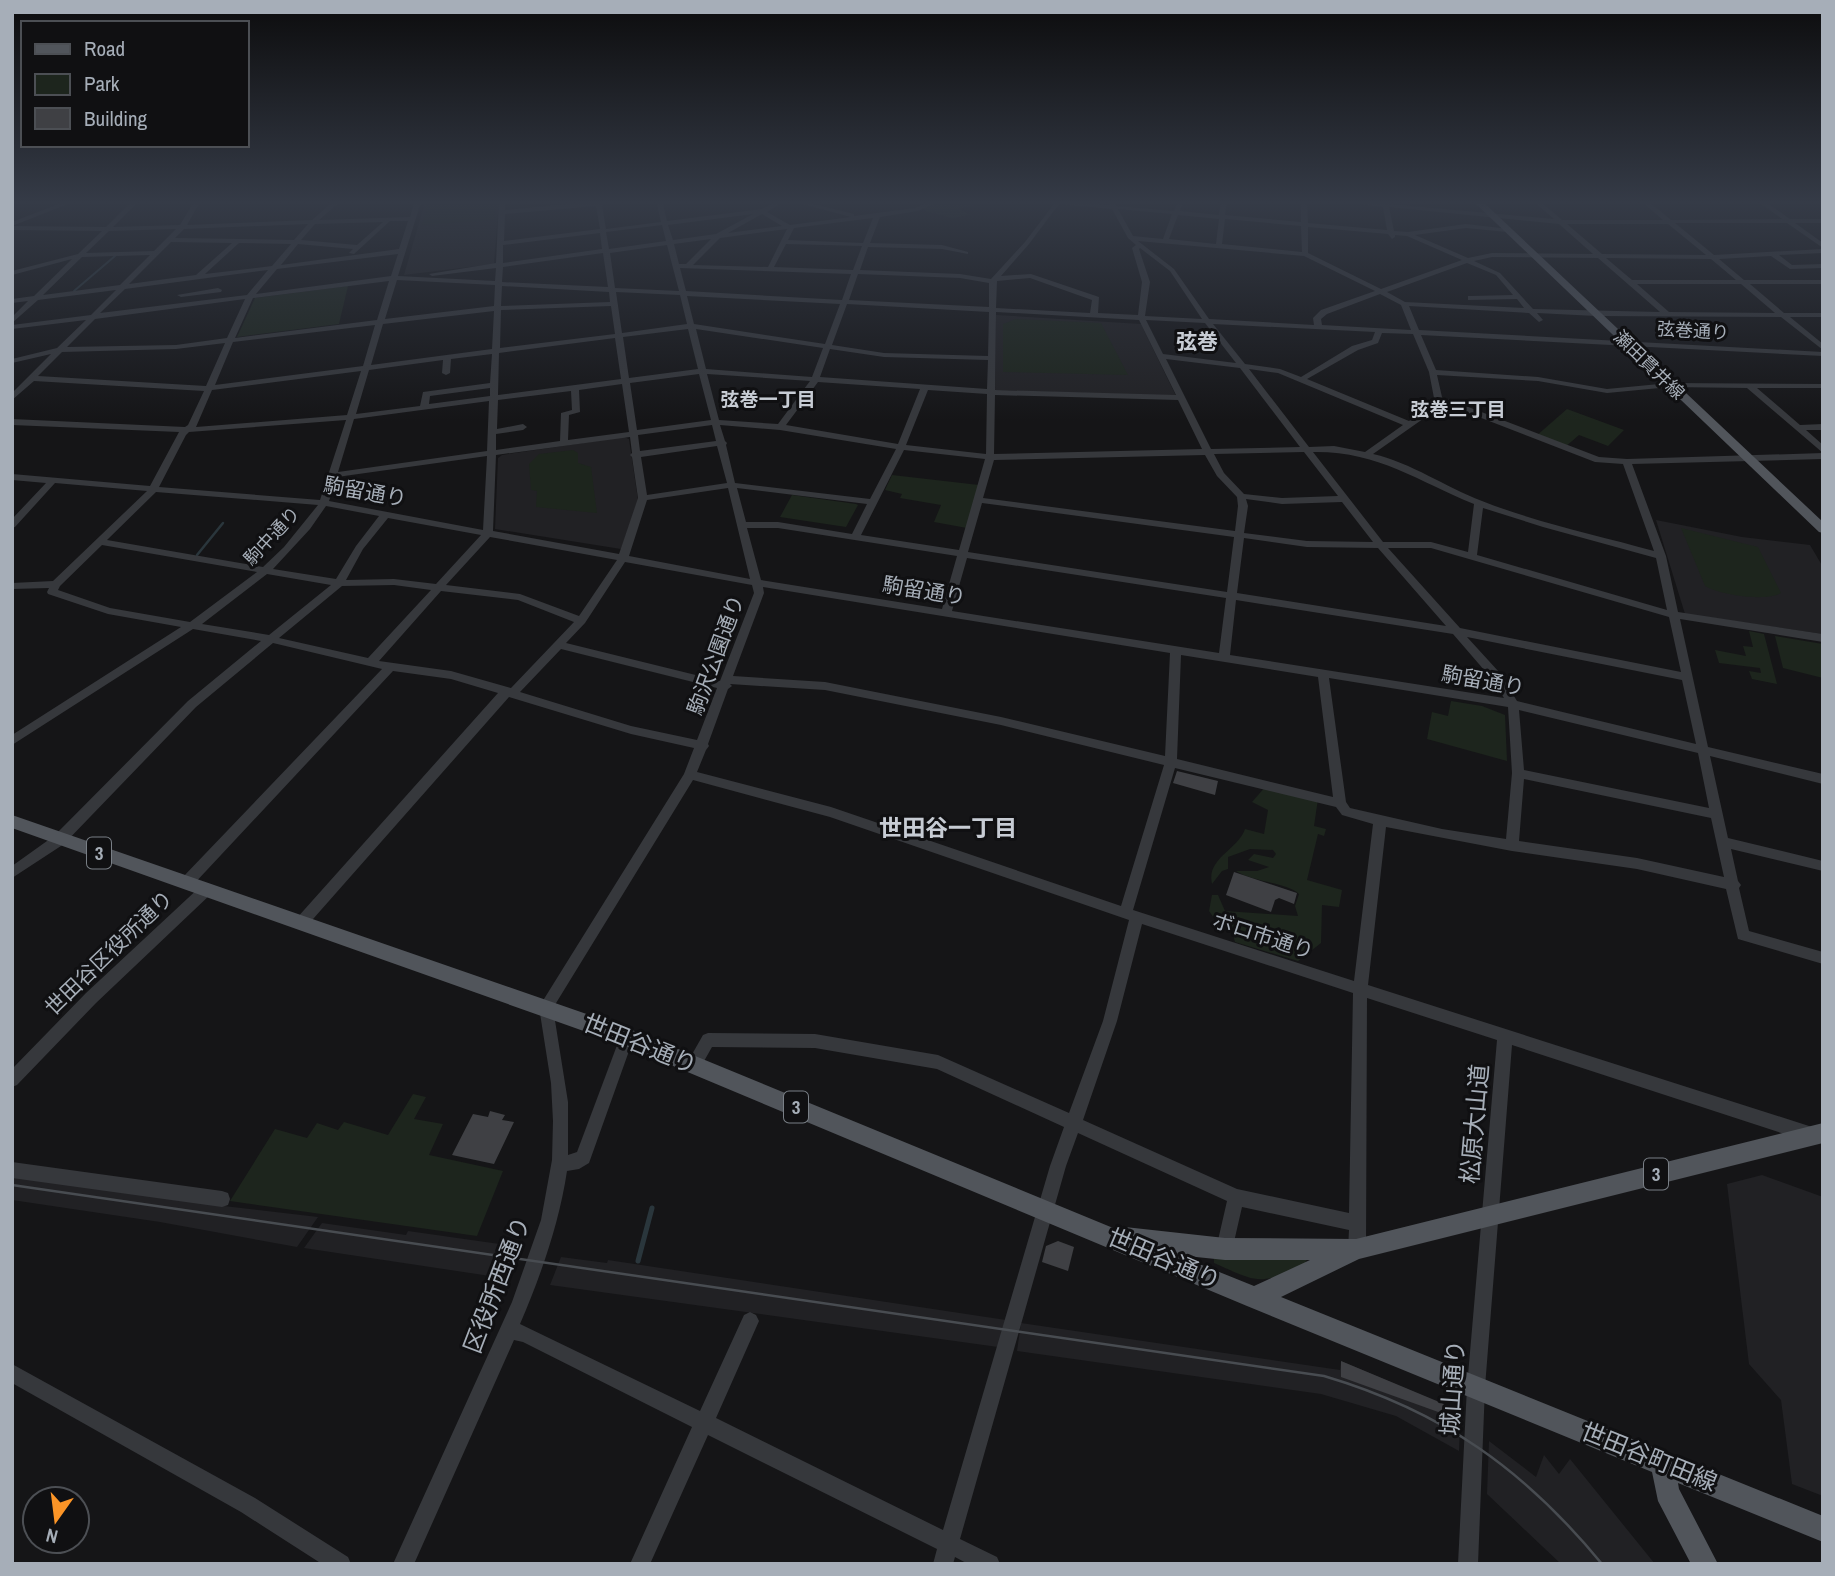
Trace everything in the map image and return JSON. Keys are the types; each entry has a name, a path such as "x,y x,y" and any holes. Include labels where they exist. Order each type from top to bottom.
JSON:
{"main road":[{"name":"瀬田貫井線","path":"1554,274 1823,529"},
{"name":"世田谷通り","path":"12,821 627,1037 1476,1387"},
{"name":"3","path":"1255,1298 1357,1249 1820,1136"},
{"path":"1109,1236 1225,1249 1357,1249"},
{"name":"世田谷町田線","path":"1476,1387 1823,1529"},
{"path":"1663,1463 1667,1492 1705,1564"}],"street":[{"path":"12,324 62,274"},
{"path":"12,397 135,274"},
{"path":"198,277 202,274"},
{"path":"12,300 225,274"},
{"path":"269,274 250,296 192,426 187,430 155,488 56,584 52,592 108,611 269,639 390,667 437,672 631,730 703,746"},
{"name":"駒中通り","path":"12,741 190,627 267,571 304,533 324,503 395,274"},
{"path":"408,278 439,274"},
{"path":"371,663 488,533 498,274"},
{"path":"301,923 510,692 581,621 623,558 643,498 609,274"},
{"name":"駒沢公園通り","path":"546,1007 690,775 758,597 744,524 677,274"},
{"path":"848,274 994,280 1031,276 1096,299 1094,314"},
{"path":"780,427 815,380 856,274"},
{"path":"946,614 990,457 992,309 994,280 1000,274"},
{"path":"1143,274 1146,282 1141,317 1220,474 1241,496 1243,506 1240,536 1224,658"},
{"path":"1174,274 1207,321 1344,499 1495,676 1513,705 1518,773 1512,846"},
{"path":"1344,274 1404,304 1596,314 1823,315"},
{"path":"1318,326 1317,318 1324,312 1431,274"},
{"path":"1497,274 1539,320"},
{"path":"1621,274 1667,314"},
{"path":"1732,274 1823,348"},
{"path":"178,305 186,278"},
{"name":"弦巻通り","path":"12,324 408,278 1823,354"},
{"path":"1631,282 1823,282"},
{"path":"181,295 218,289"},
{"path":"1471,298 1520,297"},
{"path":"12,361 59,350 176,347 497,308 613,304"},
{"path":"1368,453 1427,412 1438,398 1433,372 1404,304"},
{"path":"31,378 189,390 368,365 691,326 828,347 932,358 991,358"},
{"path":"1304,378 1355,348 1376,341 1380,330"},
{"path":"446,373 447,355"},
{"path":"1160,356 1280,371 1304,378 1409,424"},
{"path":"12,422 187,430 351,417 704,371 990,392 1181,398"},
{"path":"1433,372 1538,379 1597,390 1670,385 1823,386"},
{"path":"424,407 426,394 494,385"},
{"path":"1750,386 1823,450"},
{"path":"564,443 565,414 576,412 575,388"},
{"path":"855,537 901,447 925,388"},
{"path":"1438,398 1564,448 1628,462 1823,456"},
{"path":"333,475 717,422 780,427 901,447 990,457 1307,450 1368,453 1391,460 1479,503 1661,556"},
{"path":"493,432 523,427"},
{"path":"1797,428 1823,427"},
{"path":"635,455 723,443"},
{"path":"1628,462 1661,556 1743,935 1823,958"},
{"name":"駒留通り","path":"12,477 324,503 757,583 1513,705 1823,779"},
{"path":"12,525 52,481"},
{"path":"643,498 733,485 873,502"},
{"path":"1241,496 1282,501 1344,499"},
{"path":"980,500 1307,544 1431,545 1674,615 1823,638"},
{"path":"1472,556 1479,503"},
{"path":"12,873 60,840 192,704 339,583 359,548 385,514"},
{"path":"744,524 778,525 1457,631 1686,677"},
{"path":"100,542 339,583 394,582 520,597 581,621"},
{"path":"12,586 56,584"},
{"path":"558,645 727,683 825,686 1171,761 1340,803"},
{"path":"943,1564 1045,1210 1110,1021 1131,915 1171,761 1176,650"},
{"path":"187,882 390,667"},
{"path":"1323,674 1340,803 1346,813 1443,837 1619,860 1734,885"},
{"path":"1518,773 1717,814"},
{"name":"ボロ市通り","path":"690,775 831,812 1131,915 1820,1136"},
{"path":"1357,1249 1360,989 1380,822"},
{"path":"1723,842 1823,866"},
{"name":"世田谷区役所通り","path":"12,1080 91,998 207,889"},
{"name":"区役所西通り","path":"402,1564 509,1330 537,1261 551,1213 559,1164 559,1076 546,1007"},
{"path":"559,1164 579,1161 583,1157 627,1037"},
{"name":"松原大山道","path":"1490,1215 1505,1037"},
{"path":"694,1065 708,1040 815,1041 938,1062 1236,1197 1356,1223"},
{"path":"12,1170 222,1199"},
{"path":"1225,1249 1236,1197"},
{"name":"城山通り","path":"1468,1564 1476,1387 1490,1215"},
{"path":"640,1564 750,1321"},
{"path":"509,1330 525,1334 990,1564"},
{"path":"12,1373 248,1506 341,1564"}],"shaded area":[{"path":"996,315 1141,324 1176,396 995,390"},
{"path":"624,437 629,439 638,500 621,549 495,529 498,458 502,455"},
{"path":"1656,520 1742,537 1810,545 1823,567 1823,634 1685,614"},
{"path":"1762,1175 1823,1197 1823,1496 1792,1484 1781,1400 1749,1364 1727,1184"},
{"path":"12,1176 318,1217 297,1247 160,1222 12,1200"},
{"path":"322,1223 406,1235 408,1231 521,1247 510,1279 304,1248"},
{"path":"561,1257 607,1263 608,1260 1006,1320 998,1347 550,1285"},
{"path":"1021,1323 1340,1370 1341,1361 1445,1405 1446,1415 1460,1423 1459,1451 1396,1416 1321,1394 1017,1351"},
{"path":"1489,1441 1536,1477 1544,1455 1559,1474 1570,1459 1655,1564 1561,1564 1487,1494"}],"green space":[{"path":"348,286 339,324 237,337 255,298"},
{"path":"1016,319 1101,323 1128,375 1003,372 1003,324"},
{"path":"1567,409 1624,430 1608,446 1579,435 1564,448 1535,437"},
{"path":"573,450 578,453 578,463 591,467 597,513 536,507 537,491 531,490 529,464 539,454"},
{"path":"892,475 979,485 967,528 934,522 941,505 900,498 902,494 885,490"},
{"path":"792,495 858,505 846,527 780,517"},
{"path":"1681,528 1758,547 1781,593 1765,597 1743,596 1705,586"},
{"path":"1749,631 1764,634 1777,684 1752,679 1749,671 1761,673 1760,668 1719,663 1715,650 1746,656 1743,646 1753,647"},
{"path":"1775,636 1823,644 1823,678 1783,668"},
{"path":"1451,701 1482,706 1505,715 1507,761 1427,739 1432,712 1448,716"},
{"path":"1266,786 1318,799 1314,826 1326,829 1324,836 1318,834 1307,880 1342,890 1339,907 1322,905 1321,943 1298,961 1235,942 1230,922 1214,918 1209,911 1212,895 1218,895 1225,911 1298,916 1295,906 1299,894 1294,890 1236,871 1257,871 1269,867 1248,860 1254,854 1273,858 1276,854 1273,850 1250,849 1228,857 1228,869 1222,871 1212,884 1214,867 1245,829 1264,834 1268,810 1252,802"},
{"path":"413,1094 426,1097 414,1119 443,1124 429,1155 503,1171 477,1236 230,1201 275,1129 307,1138 317,1123 338,1130 344,1122 388,1135"},
{"path":"1214,1257 1243,1260 1307,1259 1304,1266 1267,1279 1259,1279 1241,1275 1214,1263"}],"building":[{"path":"1177,771 1218,781 1215,795 1173,783"},
{"path":"1234,872 1297,893 1294,904 1279,898 1275,900 1271,912 1226,895"},
{"path":"490,1111 505,1115 502,1120 514,1122 494,1164 452,1155 473,1114 488,1117"},
{"path":"1058,1241 1074,1247 1068,1271 1042,1262 1046,1246"},
{"path":"1341,1361 1444,1404 1441,1413 1341,1377"}],"waterway":[{"path":"74,291 94,274"},
{"path":"197,555 223,523"},
{"path":"638,1261 652,1208"}],"tram line":[{"path":"12,1185 1324,1376 1367,1390 1406,1407 1478,1448 1542,1499 1602,1564"}],"district":[{"name":"弦巻","path":"1197,342"},
{"name":"弦巻一丁目","path":"768,399"},
{"name":"弦巻三丁目","path":"1458,409"},
{"name":"世田谷一丁目","path":"948,828"}]}
